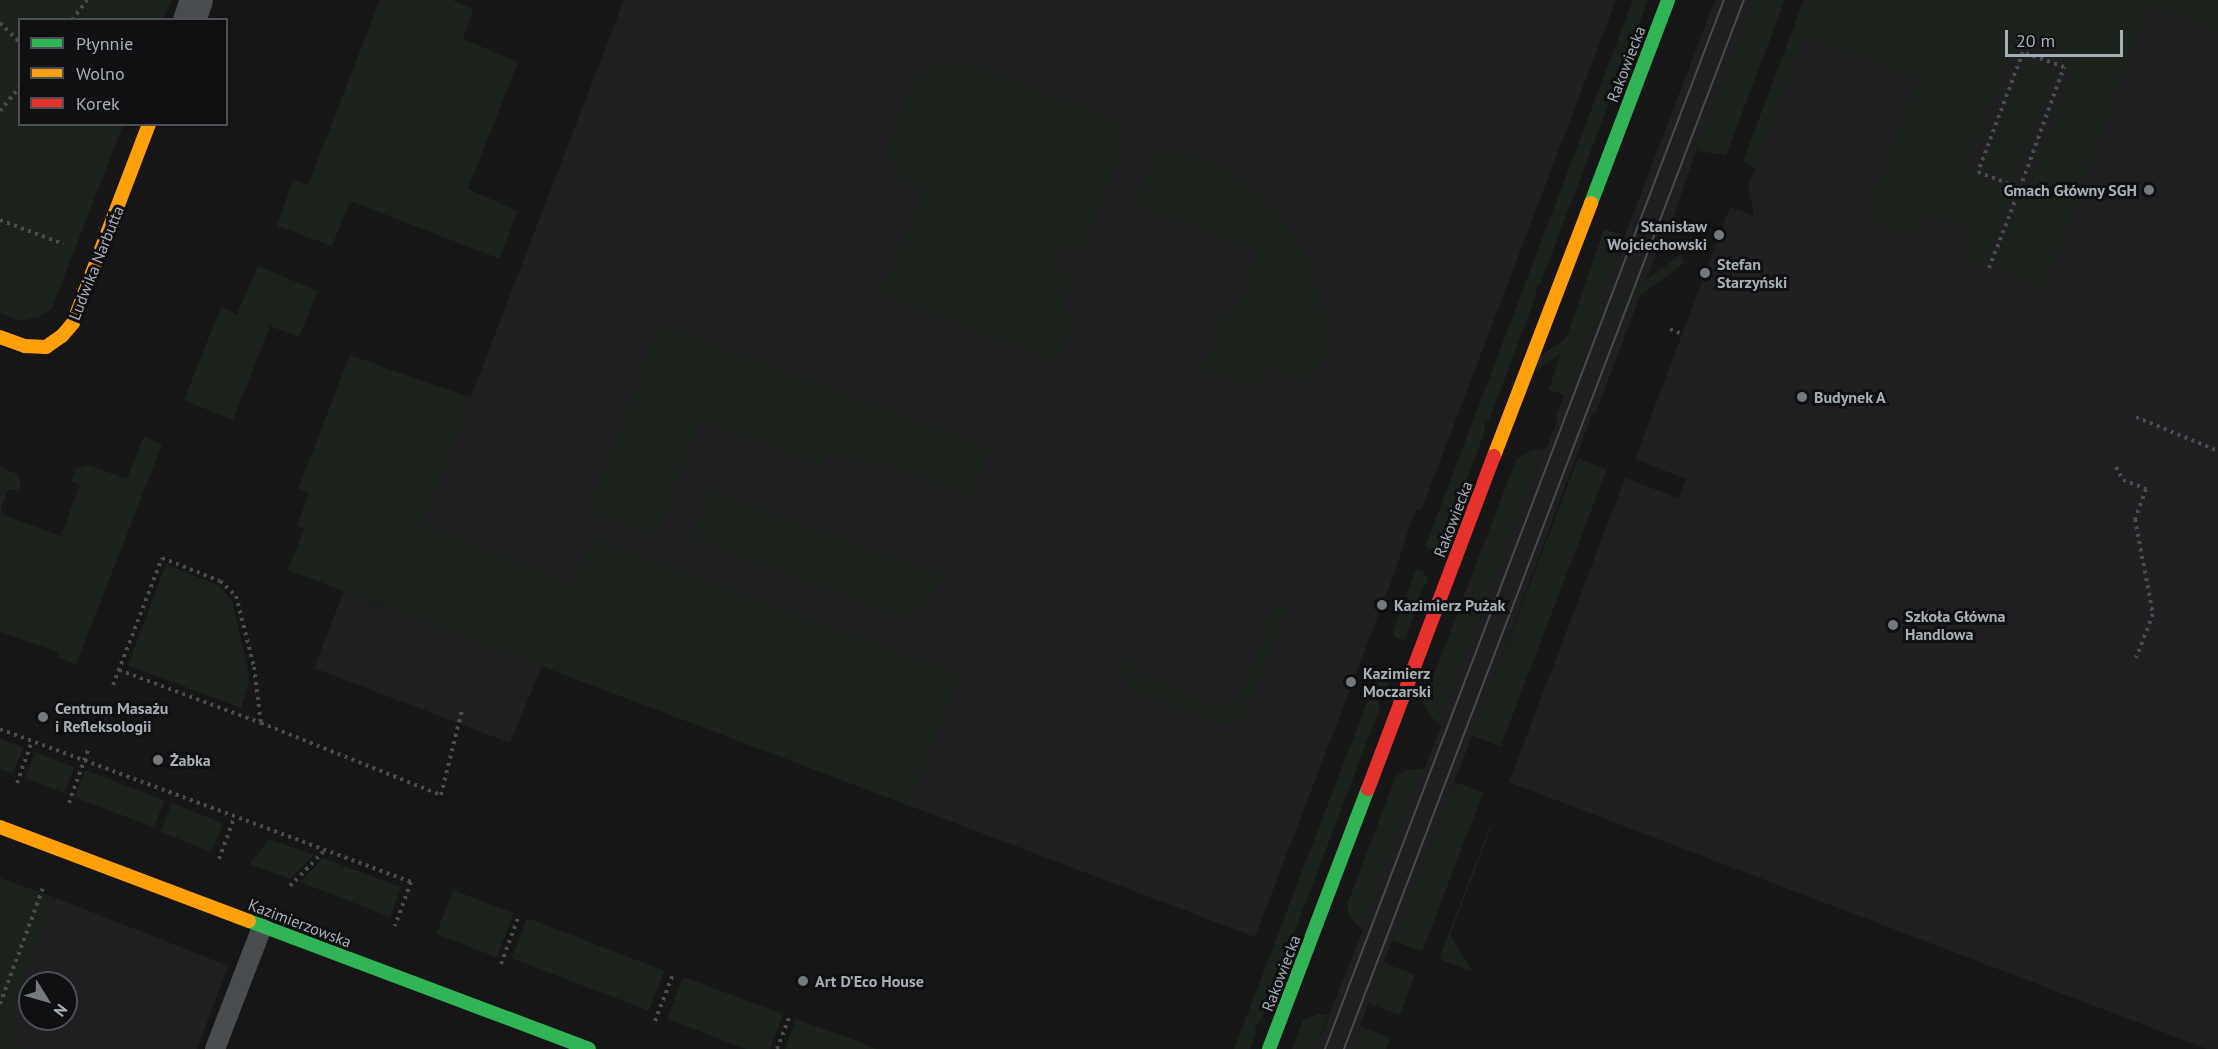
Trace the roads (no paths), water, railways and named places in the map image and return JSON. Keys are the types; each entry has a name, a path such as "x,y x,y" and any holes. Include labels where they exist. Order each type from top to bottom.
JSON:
{"street":[{"path":"190,18 196,0"},
{"name":"Rakowiecka","path":"1269,1049 1668,0"},
{"name":"Ludwika Narbutta","path":"0,337 25,346 46,347 62,336 73,323 149,126"},
{"name":"Kazimierzowska","path":"0,827 590,1049"}],"lane":[{"path":"215,1049 262,927"}],"tram line":[{"path":"1325,1049 1724,0"},
{"path":"1344,1049 1744,0"}],"place":[{"name":"Gmach Główny SGH","path":"2149,190"},
{"name":"Stanisław Wojciechowski","path":"1719,235"},
{"name":"Stefan Starzyński","path":"1705,273"},
{"name":"Budynek A","path":"1802,397"},
{"name":"Kazimierz Pużak","path":"1382,605"},
{"name":"Szkoła Główna Handlowa","path":"1893,625"},
{"name":"Kazimierz Moczarski","path":"1351,682"},
{"name":"Centrum Masażu i Refleksologii","path":"43,717"},
{"name":"Żabka","path":"158,760"},
{"name":"Art D’Eco House","path":"803,981"}]}
